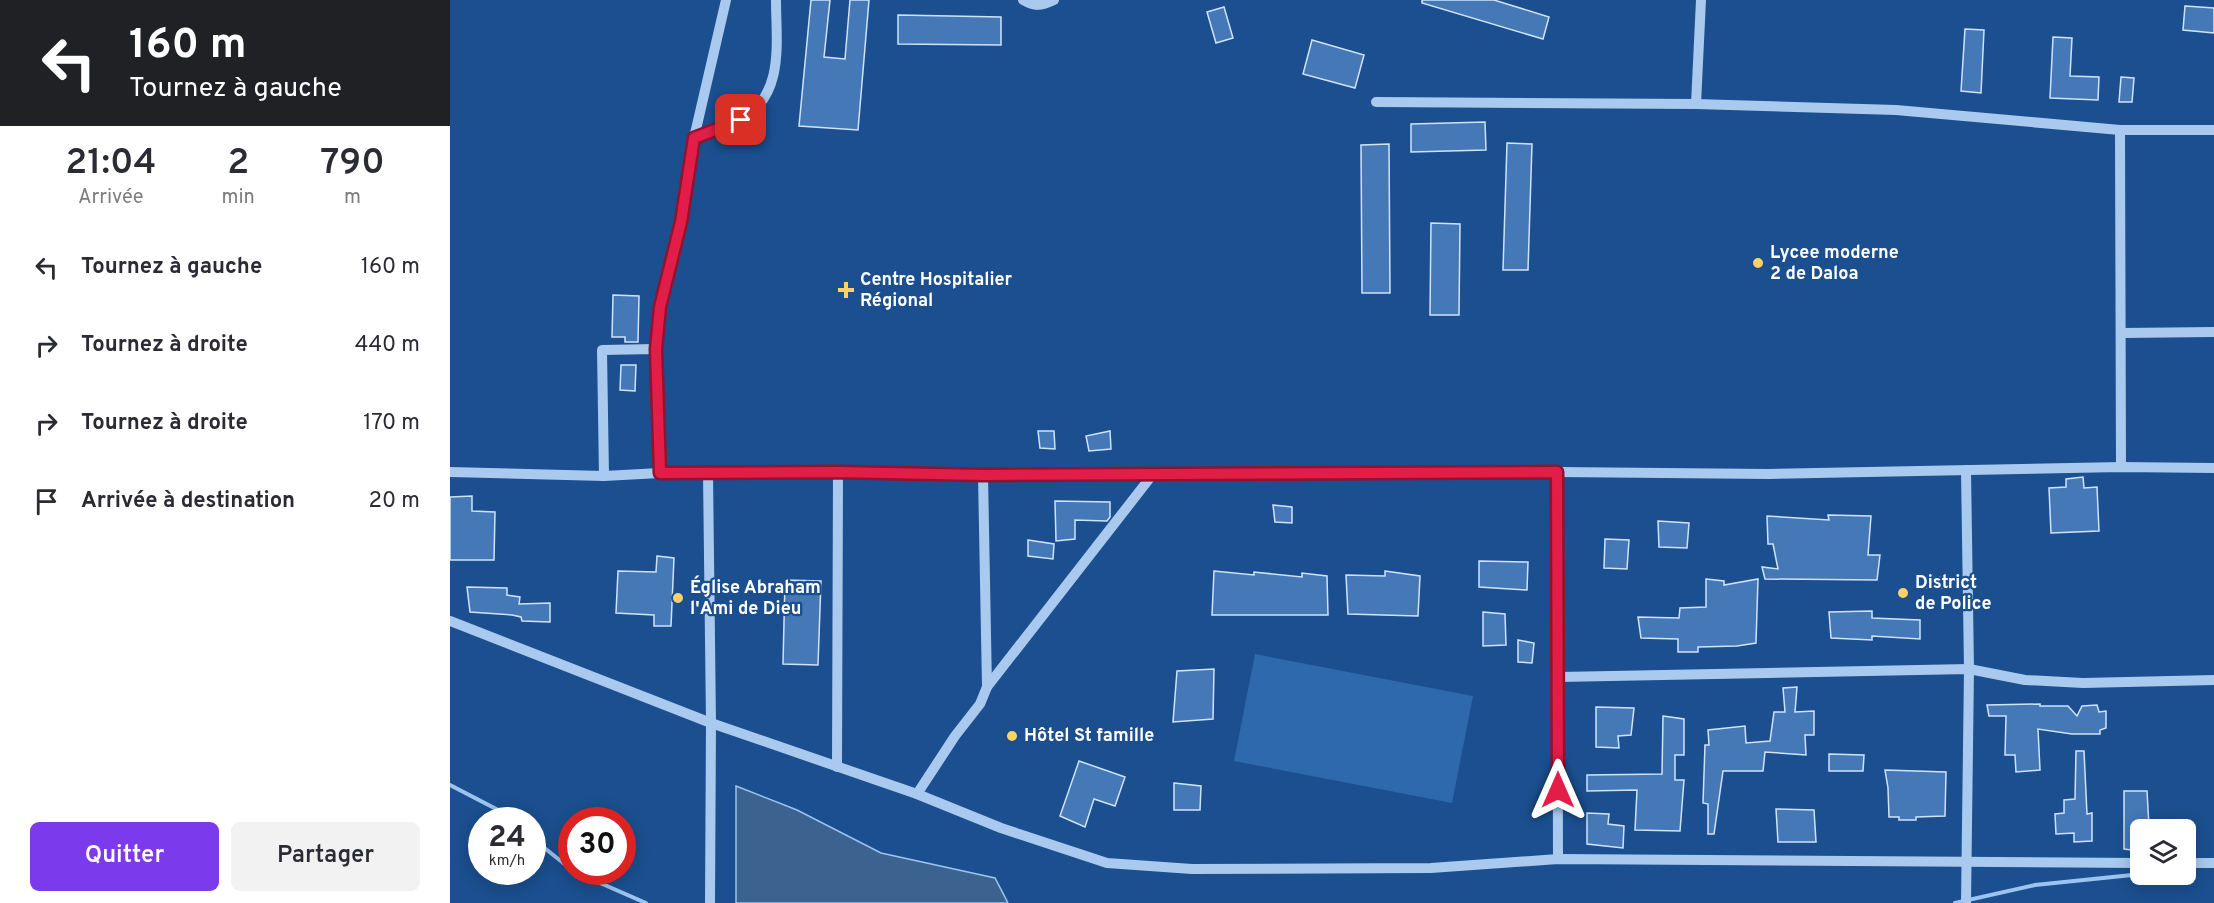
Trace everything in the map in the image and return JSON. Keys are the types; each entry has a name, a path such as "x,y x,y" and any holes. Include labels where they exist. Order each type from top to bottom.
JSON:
{"street":[{"path":"660,473 656,349 660,307 681,222 694,138 726,0"},
{"path":"694,138 741,120 755,110 770,90 776,64 776,0"},
{"path":"1023,0 1032,5 1042,5 1054,0"},
{"path":"1696,105 1701,0"},
{"path":"1376,102 1696,105 1896,110 2120,130 2214,130"},
{"path":"2120,130 2121,467"},
{"path":"2122,333 2214,332"},
{"path":"604,476 602,350 656,349"},
{"path":"450,472 604,476 660,473 838,472 983,475 1557,472 1770,474 2121,467 2214,468"},
{"path":"1966,470 1969,669 1966,903"},
{"path":"837,767 838,472"},
{"path":"1557,472 1559,677 1557,859"},
{"path":"708,473 711,723 710,903"},
{"path":"917,794 955,736 980,704 987,687 1153,474"},
{"path":"983,475 987,687"},
{"path":"450,621 711,723 917,794 1011,832 1107,863 1192,869 1431,868 1557,859 2130,863"},
{"path":"1559,677 1969,669 2025,680 2083,683 2214,680"},
{"path":"2196,863 2214,863"}],"shaded area":[{"path":"1255,654 1473,696 1452,803 1234,761"},
{"path":"736,786 797,810 881,853 995,878 1008,903 736,903"}],"building":[{"path":"811,0 830,0 824,57 845,59 850,0 869,0 858,130 799,126"},
{"path":"1422,0 1494,0 1549,17 1543,39 1422,3"},
{"path":"2185,6 2214,8 2214,33 2183,30"},
{"path":"1224,7 1233,38 1216,43 1207,12"},
{"path":"898,15 1001,17 1001,45 898,44"},
{"path":"1965,29 1984,30 1981,93 1961,91"},
{"path":"2053,37 2072,38 2070,76 2099,77 2098,100 2050,98"},
{"path":"1312,40 1364,55 1355,88 1303,74"},
{"path":"2121,77 2134,78 2132,102 2119,102"},
{"path":"1485,122 1486,150 1411,152 1411,124"},
{"path":"1507,143 1532,144 1528,270 1503,270"},
{"path":"1389,144 1390,293 1362,293 1361,145"},
{"path":"1431,223 1460,224 1459,315 1430,315"},
{"path":"613,295 639,296 638,342 625,342 625,337 612,337"},
{"path":"621,365 636,365 635,391 620,390"},
{"path":"1038,431 1054,431 1055,449 1040,448"},
{"path":"1110,431 1111,449 1089,451 1086,436"},
{"path":"2083,477 2084,488 2097,487 2099,531 2051,533 2049,488 2066,487 2066,479"},
{"path":"472,496 472,511 495,512 494,560 450,560 450,497"},
{"path":"1055,501 1110,502 1110,517 1107,521 1075,520 1075,539 1056,541"},
{"path":"1273,505 1292,507 1292,523 1275,522"},
{"path":"1828,515 1871,516 1868,555 1880,555 1877,580 1765,579 1762,567 1778,569 1773,544 1768,544 1767,516 1829,520"},
{"path":"1658,521 1689,523 1687,548 1659,547"},
{"path":"1605,539 1629,540 1627,569 1604,568"},
{"path":"1028,540 1054,544 1053,559 1028,556"},
{"path":"657,556 674,558 671,626 654,626 654,615 616,613 618,571 656,572"},
{"path":"1479,561 1528,562 1527,590 1479,587"},
{"path":"1214,571 1254,575 1254,572 1302,577 1302,573 1327,576 1328,615 1212,615"},
{"path":"1385,571 1420,576 1418,616 1348,614 1346,575 1385,576"},
{"path":"1944,577 1944,588 1927,588 1926,578"},
{"path":"1706,579 1724,581 1724,585 1758,579 1756,643 1698,647 1698,652 1678,652 1678,639 1641,638 1638,617 1679,618 1680,608 1706,607"},
{"path":"785,580 821,581 818,665 783,664"},
{"path":"467,587 507,588 507,595 520,597 519,604 550,603 550,622 522,621 521,617 512,615 470,612"},
{"path":"1872,611 1872,618 1920,620 1920,639 1872,636 1872,640 1831,638 1829,612"},
{"path":"1483,612 1505,614 1506,645 1483,646"},
{"path":"1518,640 1534,643 1532,663 1518,662"},
{"path":"1214,669 1213,719 1173,722 1177,671"},
{"path":"1797,687 1795,712 1814,711 1814,735 1805,735 1806,755 1765,752 1763,771 1723,771 1714,834 1708,834 1708,804 1703,803 1705,745 1709,745 1708,730 1745,726 1746,743 1770,741 1774,712 1785,712 1783,688"},
{"path":"2040,704 2040,706 2068,706 2077,716 2082,706 2097,705 2099,712 2106,711 2106,728 2100,730 2100,734 2072,734 2038,729 2040,770 2016,772 2015,755 2005,755 2006,716 1989,716 1987,705"},
{"path":"1596,707 1634,708 1631,735 1618,736 1619,748 1596,747"},
{"path":"1663,716 1684,719 1684,755 1675,755 1675,780 1684,780 1680,831 1635,830 1637,790 1587,791 1587,775 1662,774"},
{"path":"2076,751 2084,751 2087,814 2092,813 2092,841 2074,842 2074,833 2056,834 2055,814 2064,813 2064,800 2075,799"},
{"path":"1829,754 1864,755 1863,771 1829,771"},
{"path":"1079,761 1125,777 1115,806 1094,799 1085,827 1060,816"},
{"path":"1885,770 1946,772 1945,816 1916,817 1916,820 1899,820 1899,817 1889,817"},
{"path":"1174,783 1201,786 1200,810 1174,810"},
{"path":"2124,791 2147,791 2149,819 2130,819 2130,850 2124,849"},
{"path":"1776,809 1814,810 1816,842 1778,842"},
{"path":"1587,813 1609,814 1608,824 1624,826 1623,848 1587,844"}],"waterway":[{"path":"450,785 492,807"},
{"path":"546,849 558,859"},
{"path":"1955,903 2035,885 2130,875"},
{"path":"605,885 646,903"}],"place":[{"name":"Lycee moderne 2 de Daloa","path":"1758,263"},
{"name":"Centre Hospitalier Régional","path":"846,290"},
{"name":"District de Police","path":"1903,593"},
{"name":"Église Abraham l'Ami de Dieu","path":"678,598"},
{"name":"Hôtel St famille","path":"1012,736"}],"route":[{"path":"741,120 694,138 681,222 660,307 656,349 660,473 838,472 983,475 1557,472 1558,790"}]}
